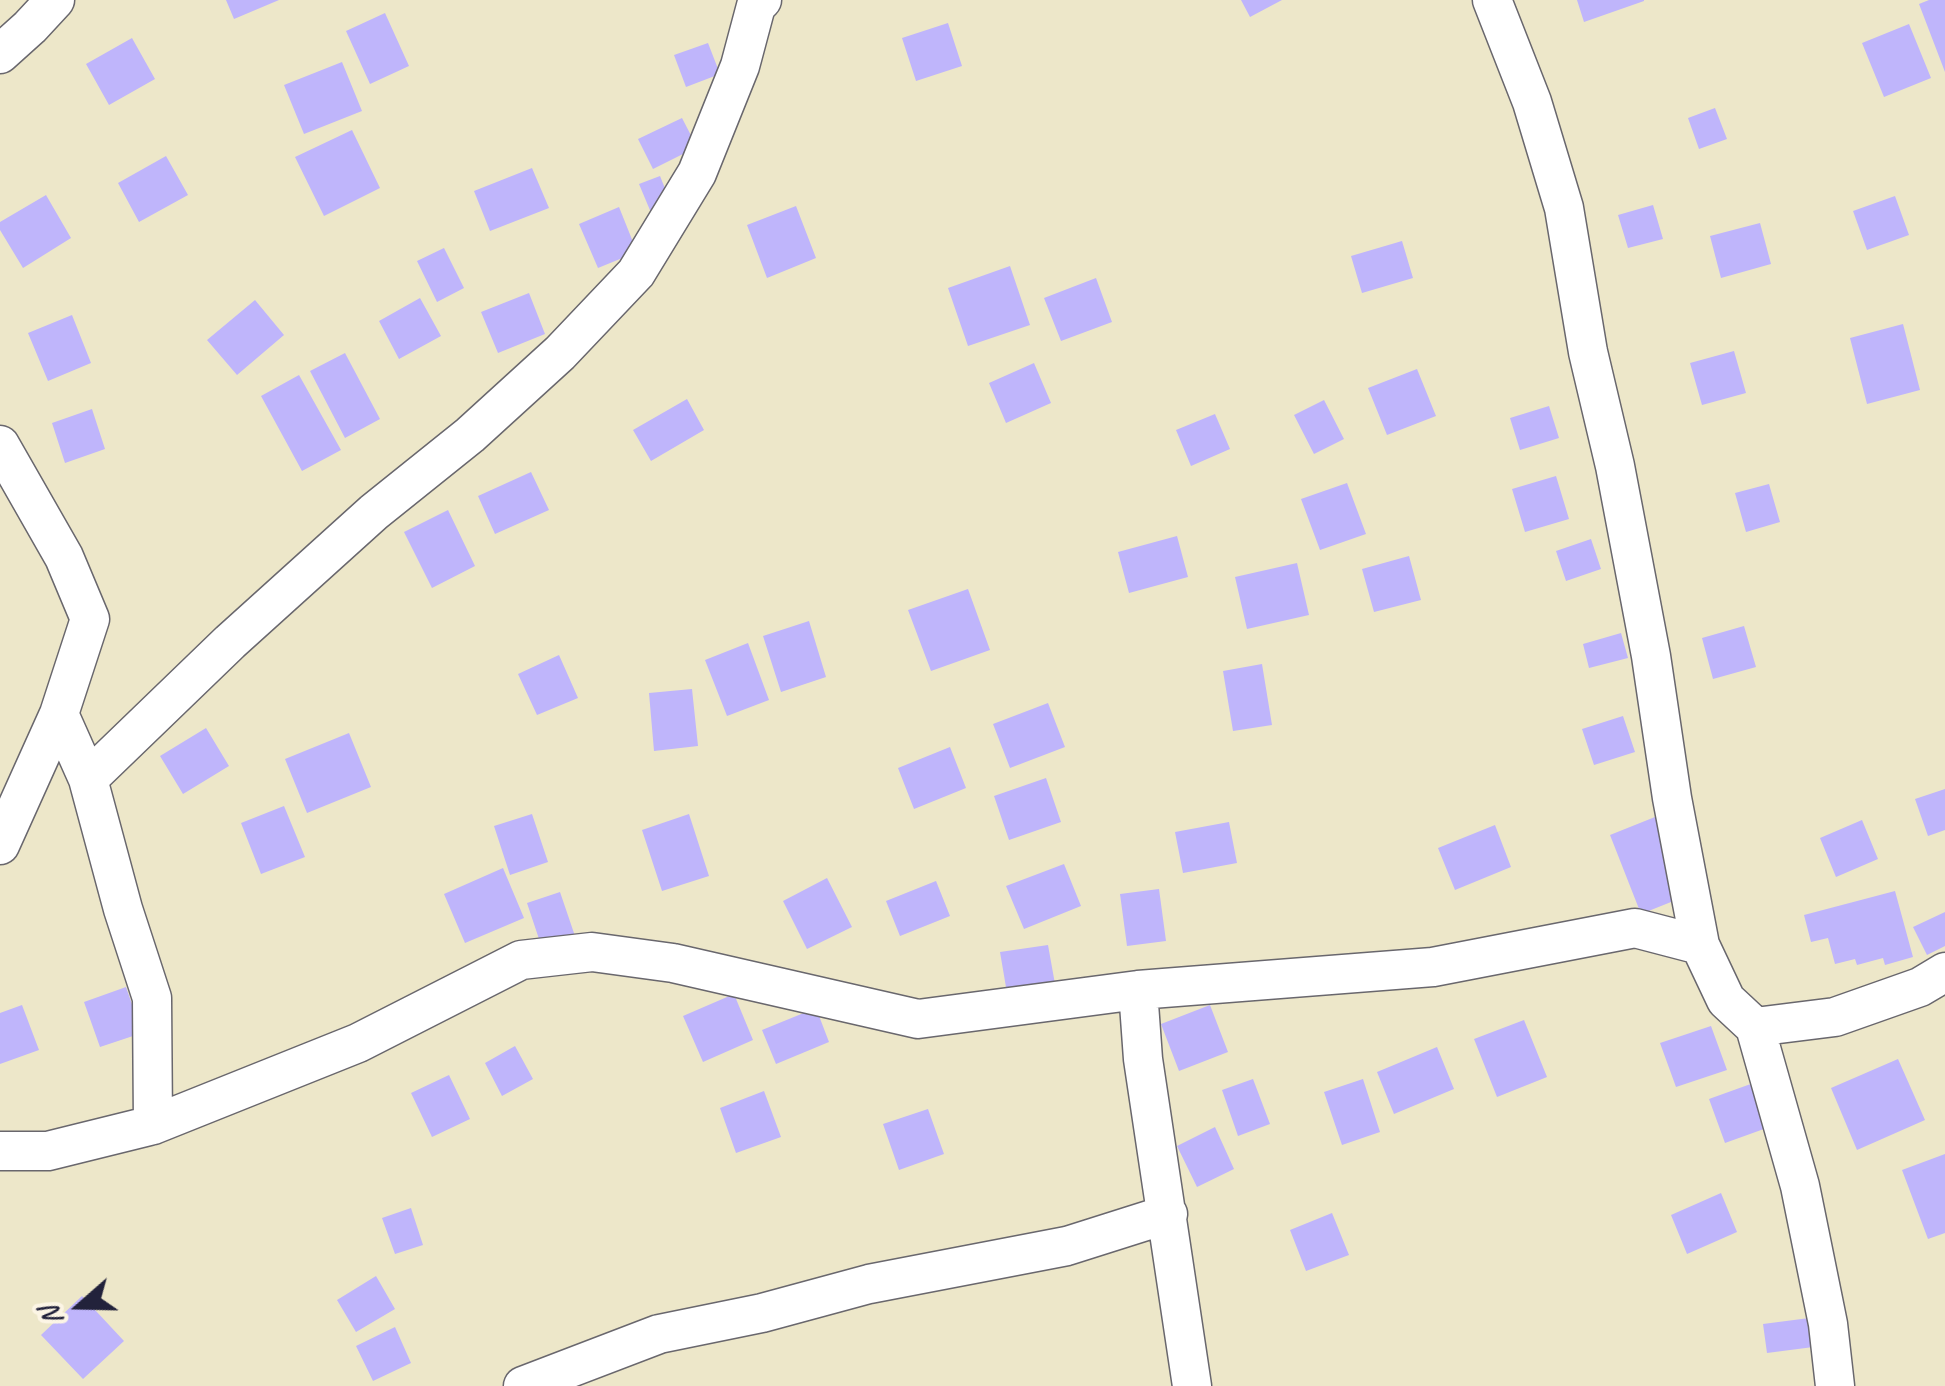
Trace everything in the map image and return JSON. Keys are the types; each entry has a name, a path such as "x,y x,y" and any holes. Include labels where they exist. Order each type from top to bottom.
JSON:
{"street":[{"path":"0,54 55,0"},
{"path":"88,778 258,616 560,353 636,273 697,173 740,66 756,6 762,0"},
{"path":"1492,0 1532,102 1564,208 1588,352 1616,466 1700,945 1726,1000 1754,1027 1800,1186 1828,1324 1835,1386"},
{"path":"0,444 64,557 90,618 59,714 0,845"},
{"path":"59,714 88,778 152,998 154,1125"},
{"path":"0,1151 48,1151 154,1125 358,1042 520,960 592,952 673,963 918,1018 1138,990 1434,967 1635,928 1700,945"},
{"path":"1754,1027 1836,1016 1920,987 1945,972"},
{"path":"1138,990 1143,1058 1192,1386"},
{"path":"523,1386 659,1334 762,1313 869,1284 1066,1246 1168,1214"}],"building":[{"path":"226,0 279,0 234,19"},
{"path":"1241,0 1282,0 1250,17"},
{"path":"1577,0 1644,0 1644,1 1584,22"},
{"path":"1945,0 1945,72 1919,4"},
{"path":"385,13 409,66 370,84 346,31"},
{"path":"948,23 962,66 916,81 902,38"},
{"path":"1909,24 1931,78 1884,97 1862,43"},
{"path":"132,38 155,79 109,105 86,64"},
{"path":"708,43 720,74 686,87 674,55"},
{"path":"342,62 362,111 304,134 284,85"},
{"path":"1715,108 1727,139 1699,149 1688,118"},
{"path":"682,118 697,147 653,169 638,139"},
{"path":"352,130 380,188 324,216 295,157"},
{"path":"166,156 188,195 139,222 118,183"},
{"path":"532,168 549,208 490,231 474,191"},
{"path":"660,176 672,206 652,215 639,184"},
{"path":"46,195 71,238 23,268 0,230 0,222"},
{"path":"1895,196 1909,235 1867,250 1853,211"},
{"path":"1653,205 1663,239 1628,248 1618,215"},
{"path":"796,206 816,258 767,278 747,225"},
{"path":"619,207 637,252 598,268 579,224"},
{"path":"1760,223 1771,264 1721,278 1710,236"},
{"path":"1402,241 1413,278 1362,293 1351,256"},
{"path":"444,248 464,288 437,302 417,261"},
{"path":"1010,266 1030,325 968,346 948,288"},
{"path":"1096,278 1112,322 1061,341 1044,298"},
{"path":"529,293 545,334 498,353 481,312"},
{"path":"420,298 441,336 399,359 379,321"},
{"path":"255,300 284,335 237,375 207,340"},
{"path":"72,315 91,363 48,381 28,333"},
{"path":"1903,324 1920,390 1867,404 1850,338"},
{"path":"1734,351 1746,393 1702,405 1690,363"},
{"path":"345,353 380,419 345,438 310,371"},
{"path":"1034,363 1051,403 1006,423 989,383"},
{"path":"1417,369 1436,416 1387,435 1368,388"},
{"path":"299,375 341,450 302,471 261,396"},
{"path":"687,399 704,430 651,461 633,430"},
{"path":"1324,400 1344,439 1314,454 1294,415"},
{"path":"1549,406 1559,438 1520,450 1510,418"},
{"path":"92,409 105,449 65,463 52,423"},
{"path":"1215,414 1230,449 1191,466 1176,430"},
{"path":"531,472 549,510 495,534 478,496"},
{"path":"1556,476 1569,519 1525,532 1512,489"},
{"path":"1347,483 1366,534 1320,550 1301,499"},
{"path":"1769,484 1780,522 1746,532 1735,493"},
{"path":"448,510 475,566 432,588 404,532"},
{"path":"1177,536 1188,577 1129,593 1118,552"},
{"path":"1591,539 1601,569 1566,581 1556,551"},
{"path":"1409,556 1421,600 1374,612 1362,569"},
{"path":"1297,563 1309,615 1247,629 1235,577"},
{"path":"968,589 990,650 931,671 908,610"},
{"path":"809,621 826,677 781,692 763,636"},
{"path":"1744,626 1756,667 1713,679 1702,638"},
{"path":"1621,633 1628,658 1589,668 1583,644"},
{"path":"748,643 769,700 727,716 705,660"},
{"path":"559,655 578,698 537,715 518,674"},
{"path":"1262,664 1272,725 1233,731 1223,671"},
{"path":"692,689 698,746 654,751 649,693"},
{"path":"1048,703 1065,747 1010,768 993,724"},
{"path":"1623,716 1635,752 1594,765 1582,729"},
{"path":"206,728 229,766 183,794 160,756"},
{"path":"349,733 371,787 307,813 285,759"},
{"path":"950,747 966,788 914,809 898,768"},
{"path":"1046,778 1061,822 1009,840 994,796"},
{"path":"1945,789 1945,830 1928,836 1915,799"},
{"path":"284,806 305,857 261,874 241,823"},
{"path":"532,814 548,862 510,875 494,826"},
{"path":"689,814 709,876 662,891 642,830"},
{"path":"1655,817 1686,896 1641,914 1610,835"},
{"path":"1862,820 1878,859 1836,877 1820,838"},
{"path":"1229,822 1237,863 1183,873 1175,832"},
{"path":"1495,825 1511,867 1455,890 1438,848"},
{"path":"1064,864 1081,906 1024,929 1006,886"},
{"path":"503,868 524,918 465,943 444,894"},
{"path":"827,878 852,927 807,949 783,901"},
{"path":"936,881 950,916 900,936 886,901"},
{"path":"1159,889 1166,941 1127,946 1120,894"},
{"path":"1895,891 1913,957 1885,965 1883,958 1857,965 1855,959 1835,964 1828,938 1811,942 1804,915"},
{"path":"560,892 576,939 543,951 527,903"},
{"path":"1945,912 1945,946 1927,955 1913,927"},
{"path":"1048,945 1055,984 1007,993 1000,952"},
{"path":"126,987 142,1033 100,1047 84,1002"},
{"path":"734,994 753,1040 703,1062 683,1016"},
{"path":"22,1005 39,1050 0,1064 0,1013"},
{"path":"1210,1005 1228,1052 1179,1071 1161,1024"},
{"path":"816,1008 829,1042 776,1064 762,1030"},
{"path":"1524,1020 1547,1077 1497,1097 1474,1039"},
{"path":"1711,1026 1727,1070 1676,1087 1660,1043"},
{"path":"515,1046 533,1079 502,1096 485,1063"},
{"path":"1437,1047 1454,1089 1394,1114 1377,1072"},
{"path":"1898,1059 1925,1120 1857,1150 1831,1088"},
{"path":"449,1075 470,1119 432,1137 411,1093"},
{"path":"1253,1079 1270,1124 1238,1136 1222,1090"},
{"path":"1363,1079 1380,1132 1342,1145 1324,1092"},
{"path":"1759,1081 1775,1125 1725,1143 1709,1099"},
{"path":"764,1091 781,1137 736,1153 720,1108"},
{"path":"928,1109 944,1154 899,1170 883,1124"},
{"path":"1215,1127 1234,1169 1197,1187 1177,1146"},
{"path":"1945,1154 1945,1233 1928,1239 1902,1170"},
{"path":"1721,1193 1737,1232 1687,1254 1671,1215"},
{"path":"411,1208 423,1245 395,1254 382,1218"},
{"path":"1332,1213 1349,1255 1306,1271 1290,1230"},
{"path":"376,1276 395,1309 356,1332 337,1300"},
{"path":"82,1296 124,1341 83,1379 41,1335"},
{"path":"1817,1317 1821,1346 1767,1353 1763,1324"},
{"path":"395,1327 411,1363 373,1381 356,1346"}]}
